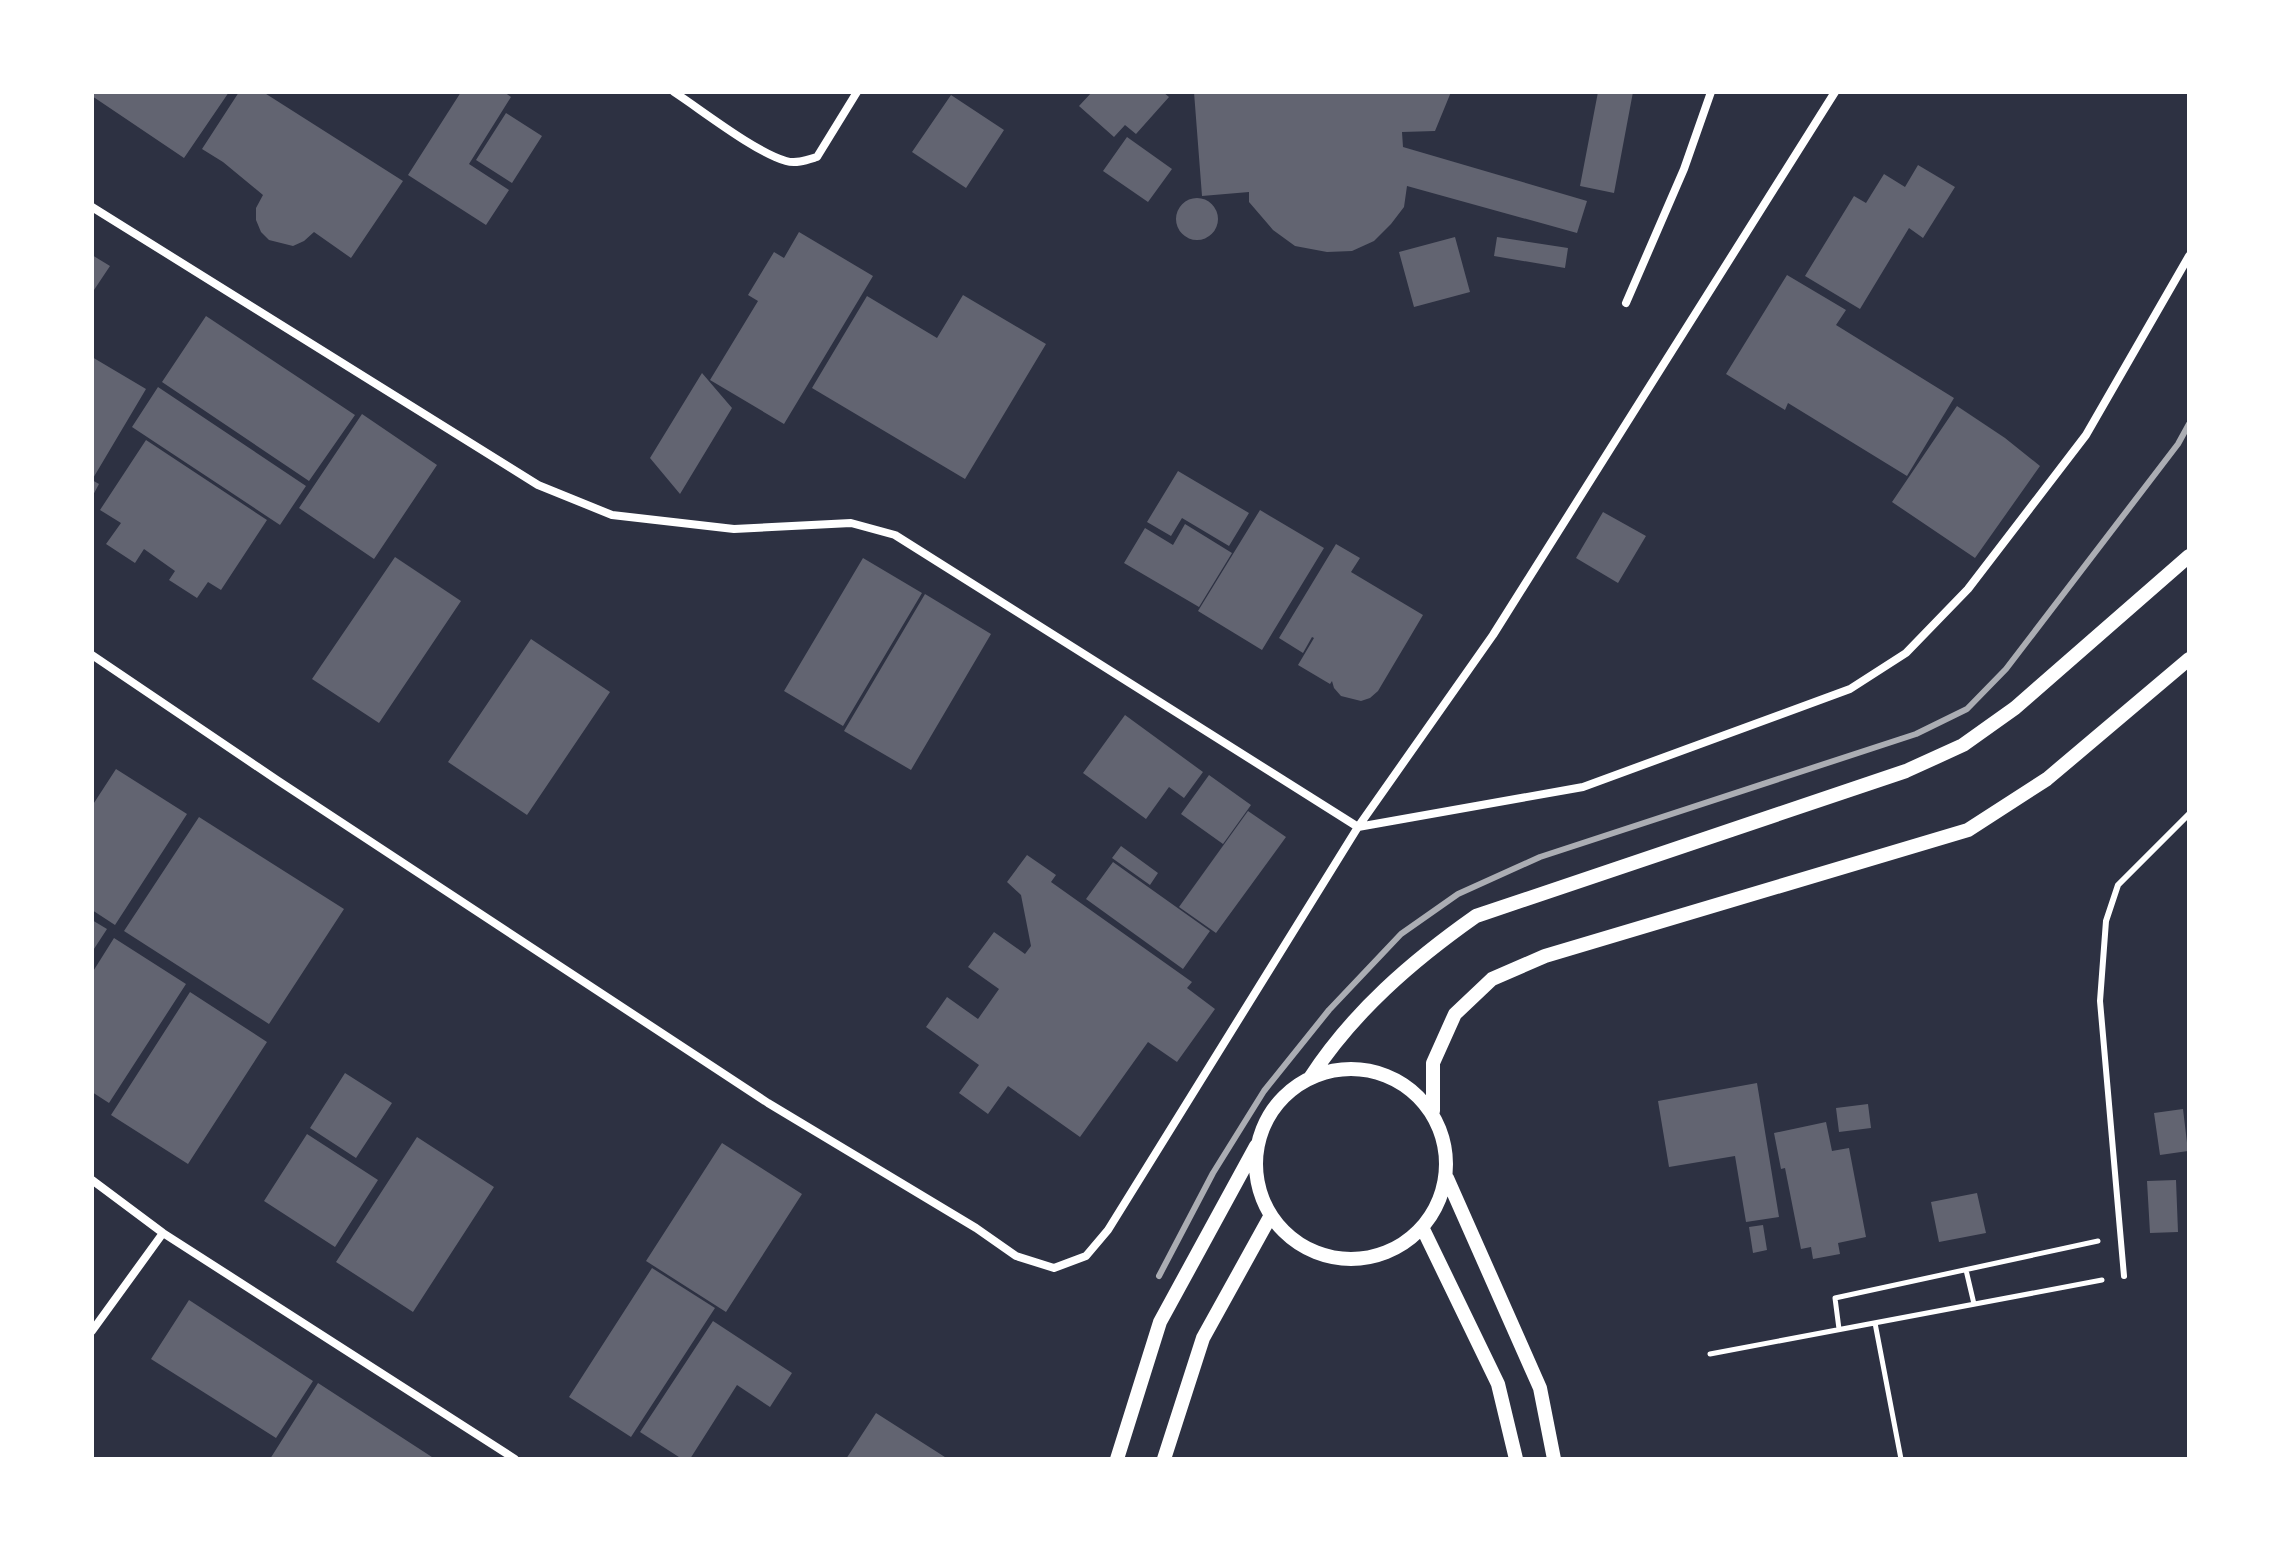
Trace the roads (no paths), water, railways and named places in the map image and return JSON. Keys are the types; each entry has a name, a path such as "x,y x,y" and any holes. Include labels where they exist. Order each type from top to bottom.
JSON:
{"street":[{"path":"674,92 768,153 789,162 817,157 857,92"},
{"path":"1626,303 1684,169 1711,92"},
{"path":"92,655 768,1103 976,1228 1016,1256 1054,1268 1086,1256 1108,1230 1358,827 1493,635 1835,92"},
{"path":"92,207 538,485 612,515 734,529 851,523 895,535 1358,827 1583,787 1850,689 1906,653 1968,589 2086,435 2189,256"},
{"path":"1310,1078 1327,1051 1395,979 1476,916 1906,771 1963,745 2015,708 2189,556"},
{"path":"1554,1459 1540,1388 1447,1178 1446,1144 1433,1111 1433,1063 1455,1014 1492,979 1545,956 1968,830 2047,779 2189,659"},
{"path":"1117,1459 1160,1322 1256,1146 1267,1118 1285,1095 1310,1078 1335,1068 1378,1071 1409,1086 1433,1111"},
{"path":"1256,1146 1258,1188 1270,1217 1293,1242 1332,1259 1376,1258 1409,1241 1422,1227 1447,1178"},
{"path":"92,1180 163,1233 515,1459"},
{"path":"1164,1459 1203,1338 1270,1217"},
{"path":"1422,1227 1498,1384 1516,1459"},
{"path":"92,1331 163,1233"}],"lane":[{"path":"2124,1276 2100,1001 2106,921 2118,885 2189,814"}],"railway":[{"path":"1159,1276 1213,1173 1264,1091 1329,1010 1401,934 1458,894 1540,857 1916,734 1967,709 2006,669 2178,444 2189,424"}]}
